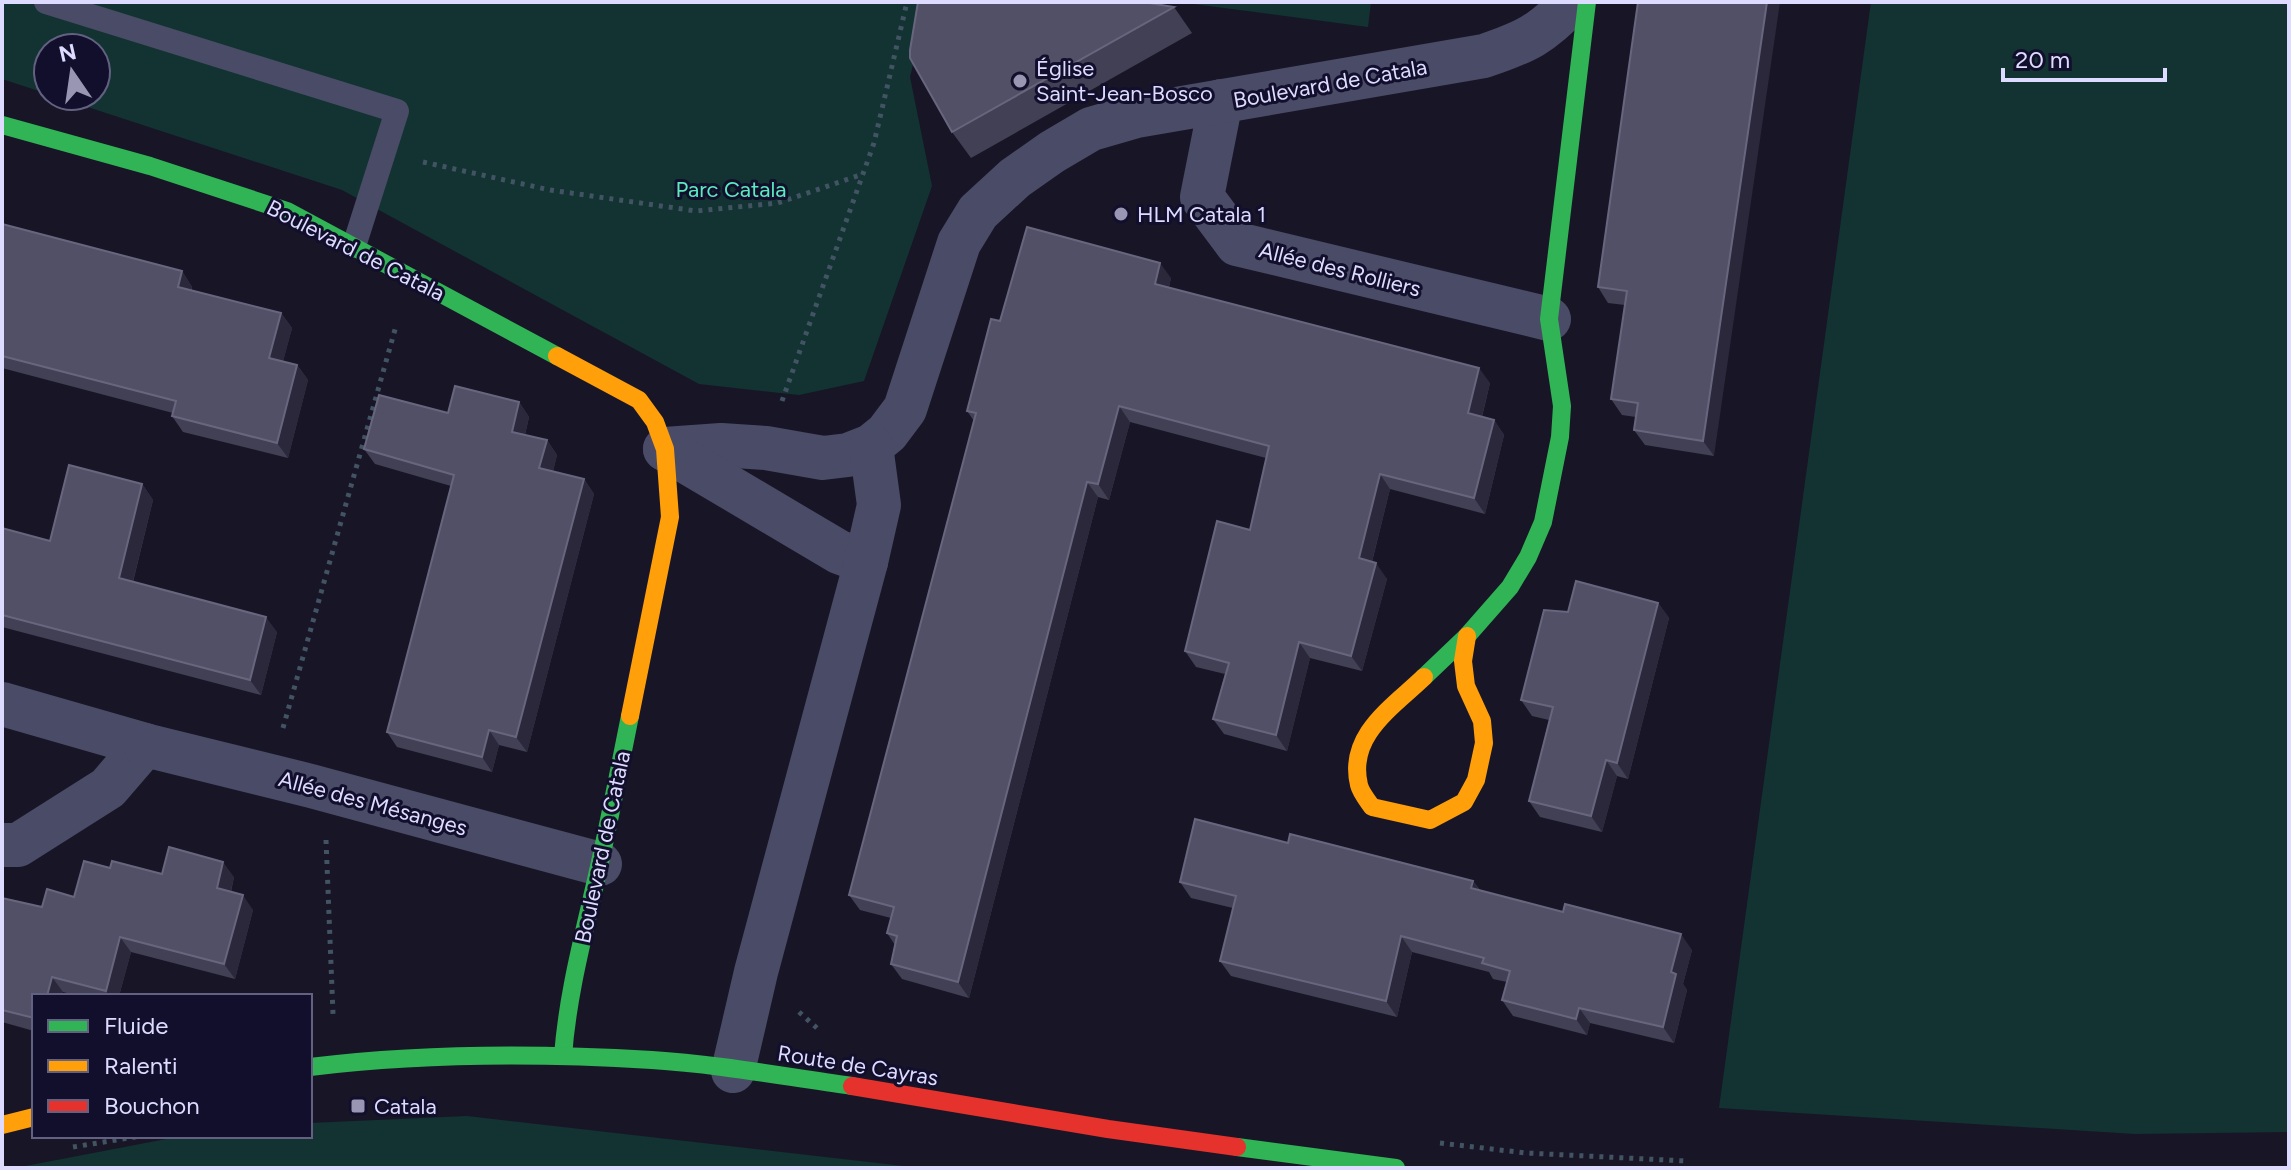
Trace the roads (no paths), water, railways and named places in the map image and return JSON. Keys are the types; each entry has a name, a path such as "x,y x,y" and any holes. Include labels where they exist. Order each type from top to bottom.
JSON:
{"street":[{"name":"Boulevard de Catala","path":"871,446 887,433 905,409 959,243 978,212 1015,178 1091,129 1136,116 1484,56 1522,43 1552,23 1572,2"},
{"path":"1467,636 1463,661 1466,686 1482,721 1484,743 1476,780 1464,802 1430,820 1372,807 1359,787 1358,759 1366,732 1467,636 1510,587 1528,557 1543,522 1560,437 1562,406 1549,319 1587,2"},
{"name":"Allée des Rolliers","path":"1221,101 1202,197 1237,244 1549,319"},
{"name":"Boulevard de Catala","path":"2,125 150,166 287,211 639,400 655,422 665,449 670,517 600,864 583,930 566,1019 563,1056"},
{"path":"665,449 721,445 766,448 823,458 848,455 871,446 879,505 756,972 733,1071"},
{"path":"665,449 839,552 866,562"},
{"name":"Allée des Mésanges","path":"2,704 145,745 270,775 600,864"},
{"path":"2,845 18,845 108,788 145,745"},
{"name":"Route de Cayras","path":"312,1067 376,1059 468,1055 654,1060 868,1088 1108,1129 1396,1168"},
{"path":"2,1125 32,1118"}],"lane":[{"path":"46,2 397,111 354,246"}],"place":[{"name":"Église Saint-Jean-Bosco","path":"1020,81"},
{"name":"HLM Catala 1","path":"1121,214"},
{"name":"Catala","path":"358,1106"}],"park label":[{"name":"Parc Catala","path":"731,189"}]}
